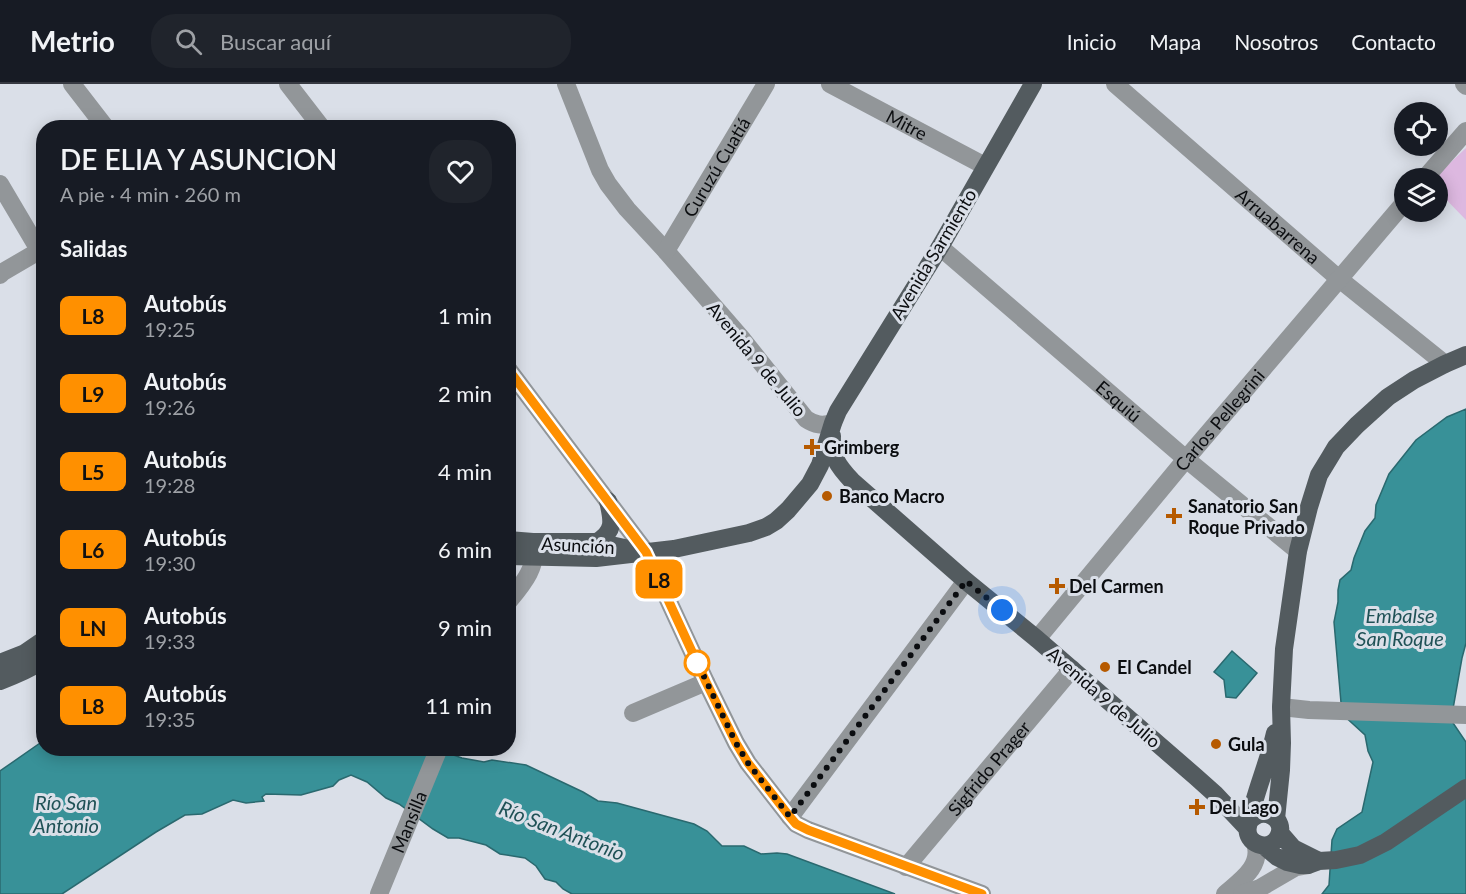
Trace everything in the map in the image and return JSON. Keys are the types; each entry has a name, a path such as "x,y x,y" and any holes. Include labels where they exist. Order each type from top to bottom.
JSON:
{"main road":[{"name":"Avenida Sarmiento","path":"833,423 838,411 940,247 1033,84"},
{"path":"1266,836 1282,743 1284,649 1298,551 1313,491 1324,466 1336,447 1388,397 1401,387 1445,364 1466,356"},
{"name":"Avenida 9 de Julio","path":"833,423 833,455 839,467 852,481 1266,836"},
{"name":"Asunción","path":"517,550 596,558 674,549 749,533 766,527 788,510 810,484 820,465 833,423"},
{"path":"810,484 831,476 852,481"},
{"path":"597,542 603,539 611,527 612,519 608,501"},
{"name":"Asunción","path":"517,550 597,542 646,552"},
{"path":"0,663 25,653 36,645"},
{"path":"0,681 36,665"},
{"path":"1281,707 1273,744 1256,794 1266,836 1293,864 1336,861 1369,851 1466,788"}],"street":[{"path":"72,84 100,120"},
{"path":"288,84 316,120"},
{"name":"Avenida 9 de Julio","path":"566,84 600,170 627,209 742,340 806,419 818,425 833,423"},
{"name":"Curuzú Cuatiá","path":"666,251 766,84"},
{"name":"Mitre","path":"830,84 985,166"},
{"name":"Arruabarrena","path":"1115,84 1338,278 1445,364"},
{"path":"1434,168 1466,131"},
{"path":"0,184 36,241"},
{"name":"Carlos Pellegrini","path":"1037,639 1338,278 1394,214"},
{"name":"Esquiú","path":"940,247 1186,459 1298,551"},
{"path":"0,275 36,252"},
{"path":"516,380 646,552 736,743 748,763 796,824 982,894"},
{"path":"516,592 524,581 517,550"},
{"path":"790,817 966,581"},
{"name":"Sigfrido Prager","path":"906,867 1072,669"},
{"path":"633,713 706,682"},
{"path":"1281,707 1466,715"},
{"name":"Mansilla","path":"379,894 436,756"},
{"path":"1264,885 1275,868 1266,836"},
{"path":"1225,894 1250,871 1266,836"},
{"path":"1242,894 1296,867 1313,863"}],"shaded area":[{"path":"1466,148 1466,220 1448,201 1448,168 1445,168"}],"water":[{"name":"Embalse San Roque","path":"1466,409 1466,643 1451,720 1466,742 1466,894 1322,894 1329,885 1332,840 1337,829 1362,812 1373,762 1365,735 1342,714 1334,622 1340,580 1351,570 1365,531 1375,518 1376,505 1389,474 1416,440 1447,417"},
{"path":"1232,651 1257,673 1236,698 1226,697 1224,680 1214,672"},
{"name":"Río San Antonio","path":"36,746 36,756 456,756 484,762 492,760 526,765 598,801 617,803 694,824 707,831 722,846 744,846 761,854 787,854 895,894 572,894 556,882 545,879 536,866 525,858 500,854 486,845 459,838 448,838 399,804 386,798 367,782 351,775 339,780 333,786 301,795 266,794 262,797 264,801 246,803 233,800 202,814 185,815 62,894 0,894 0,771"}],"bus line":[{"name":"L8","path":"516,380 646,552 736,743 748,763 796,824 982,894"}],"place":[{"name":"Grimberg","path":"812,447"},
{"name":"Banco Macro","path":"827,496"},
{"name":"Sanatorio San Roque Privado","path":"1174,516"},
{"name":"Del Carmen","path":"1057,586"},
{"name":"El Candel","path":"1105,667"},
{"name":"Gula","path":"1216,744"},
{"name":"Del Lago","path":"1197,807"}],"route":[{"path":"697,663 696,660 748,763 790,817 966,581 1002,610"}]}
